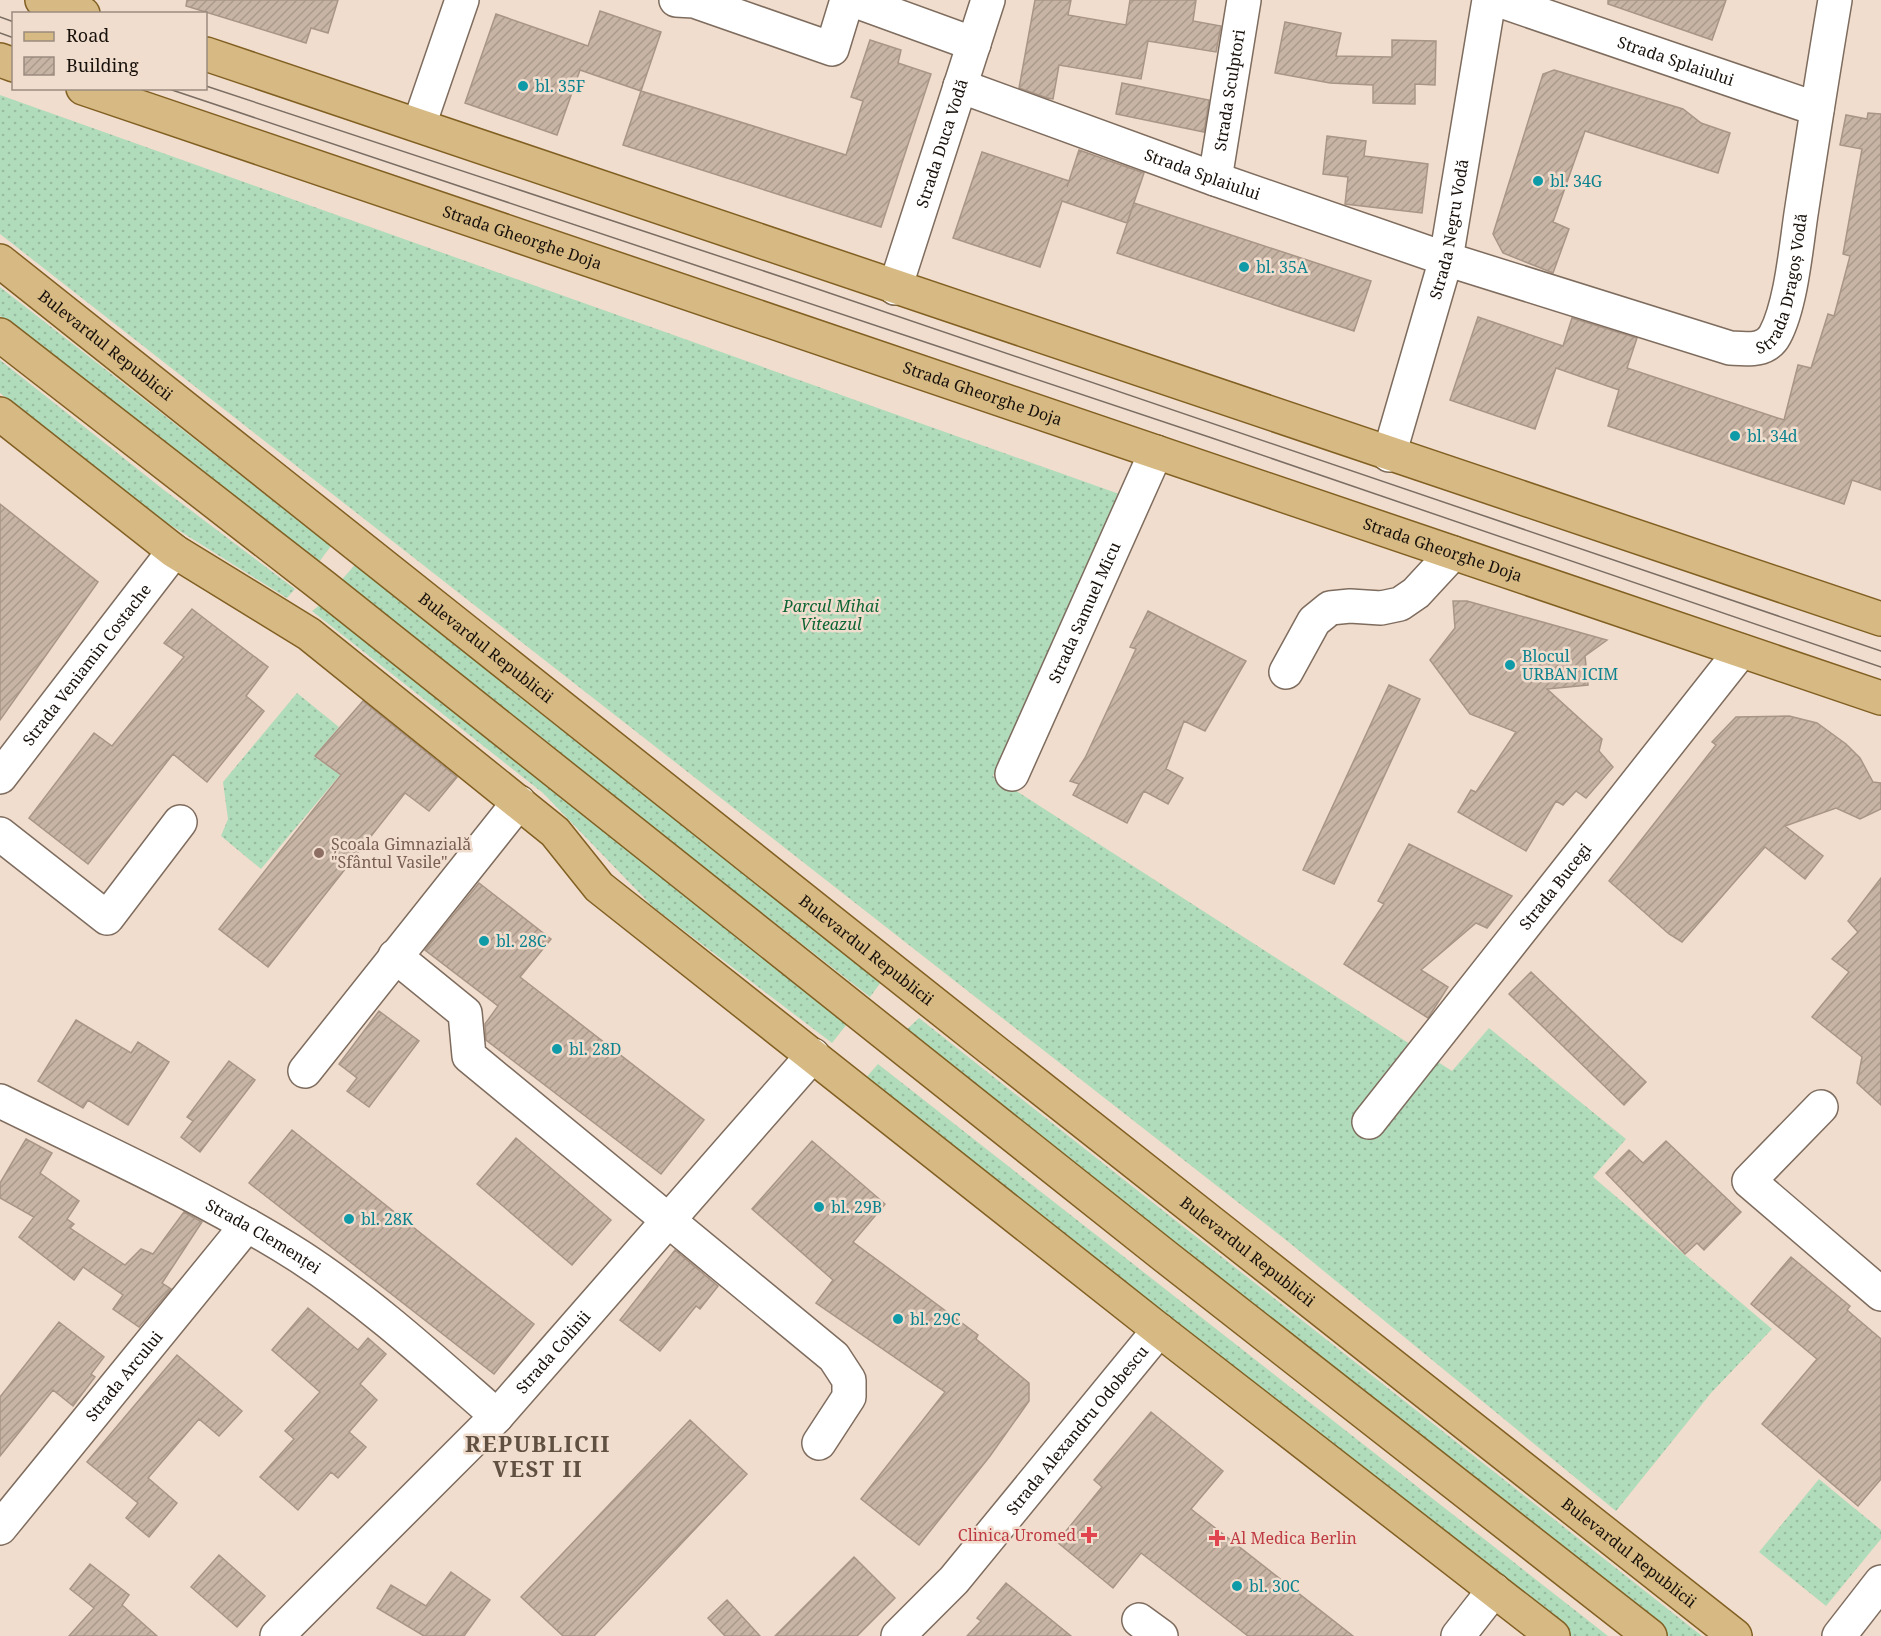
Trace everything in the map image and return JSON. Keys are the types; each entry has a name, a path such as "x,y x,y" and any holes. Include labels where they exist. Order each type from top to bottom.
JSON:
{"main road":[{"path":"42,0 77,12"},
{"path":"207,54 1389,455 1881,619"},
{"name":"Strada Gheorghe Doja","path":"88,90 1881,698"},
{"name":"Bulevardul Republicii","path":"0,261 1735,1636"},
{"path":"0,335 362,617 1166,1257 1650,1636"},
{"path":"0,414 174,551 309,634 555,832 599,887 1159,1330 1554,1636"}],"street":[{"path":"419,125 462,0"},
{"path":"688,0 832,49 847,0"},
{"path":"853,0 974,44"},
{"name":"Strada Duca Vodă","path":"895,288 988,0"},
{"name":"Strada Sculptori","path":"1215,179 1244,0"},
{"name":"Strada Negru Vodă","path":"1389,455 1446,259 1489,0"},
{"name":"Strada Splaiului","path":"1498,0 1817,110"},
{"name":"Strada Dragoș Vodă","path":"1446,259 1730,348 1763,347 1774,336 1784,309 1834,0"},
{"name":"Strada Splaiului","path":"960,86 1215,179 1446,259"},
{"name":"Strada Samuel Micu","path":"1012,774 1156,452"},
{"name":"Strada Veniamin Costache","path":"0,777 174,551"},
{"path":"1286,672 1314,621 1330,608 1350,606 1381,608 1400,604 1416,593 1453,553"},
{"name":"Strada Bucegi","path":"1370,1122 1741,651"},
{"path":"304,1071 519,802"},
{"path":"0,834 107,918 180,822"},
{"path":"395,956 465,1013 469,1056 834,1357 849,1380 849,1397 837,1419 819,1443"},
{"name":"Strada Colinii","path":"277,1636 497,1416 813,1055"},
{"name":"Strada Clemenței","path":"0,1101 248,1225 301,1257 384,1318 497,1416"},
{"path":"1821,1107 1749,1180 1881,1294"},
{"name":"Strada Arcului","path":"0,1527 248,1225"},
{"name":"Strada Alexandru Odobescu","path":"898,1636 954,1580 1159,1330"},
{"path":"1839,1636 1881,1582"},
{"path":"1458,1636 1494,1590"}],"green space":[{"name":"Parcul Mihai Viteazul","path":"0,95 1122,495 993,776 1452,1071 1489,1028 1626,1139 1593,1177 1772,1329 1711,1393 1616,1511 1286,1240 0,234"},
{"path":"0,287 331,546 316,566 0,316"},
{"path":"0,360 164,490 295,589 287,598 143,508 0,393"},
{"path":"359,560 884,978 870,997 339,583"},
{"path":"321,604 847,1024 832,1043 653,907 543,793 312,611"},
{"path":"297,693 339,727 314,756 340,775 261,869 221,836 228,819 223,782"},
{"path":"919,1018 1702,1636 1662,1636 902,1034"},
{"path":"878,1064 1608,1636 1569,1636 863,1081"},
{"path":"1819,1479 1881,1530 1881,1539 1826,1606 1759,1552"}],"building":[{"path":"187,0 338,0 328,33 311,28 306,43 186,6"},
{"path":"1035,0 1071,0 1068,15 1126,25 1130,0 1196,0 1193,21 1221,26 1216,52 1148,41 1141,79 1059,65 1053,99 1047,98 1019,88"},
{"path":"1608,0 1726,0 1712,40 1608,4"},
{"name":"bl. 35F","path":"600,11 661,32 641,91 580,70 557,135 465,103 496,14 588,46"},
{"path":"1285,22 1341,33 1336,56 1392,57 1392,40 1436,41 1435,85 1415,84 1415,104 1373,103 1373,85 1330,83 1275,73"},
{"path":"870,40 901,50 898,63 931,74 881,227 623,145 641,91 846,155 863,101 851,97"},
{"name":"bl. 34G","path":"1554,70 1683,109 1701,123 1730,133 1718,173 1585,131 1553,222 1569,229 1553,273 1503,253 1493,234 1543,74"},
{"path":"1122,83 1209,100 1204,132 1116,114"},
{"path":"1868,113 1881,114 1881,490 1852,480 1844,504 1608,426 1619,390 1556,368 1535,429 1450,400 1478,317 1563,346 1572,318 1637,338 1627,368 1784,420 1798,365 1811,368 1828,314 1834,316 1850,256 1843,254 1862,149 1840,145 1846,115 1867,119"},
{"path":"1327,136 1366,141 1364,156 1428,164 1422,213 1345,204 1348,177 1323,174"},
{"path":"1079,150 1144,173 1127,223 1062,201 1040,267 953,238 982,152 1069,181"},
{"name":"bl. 35A","path":"1134,203 1371,281 1354,331 1117,253"},
{"path":"0,504 98,582 0,720"},
{"path":"1453,601 1467,601 1607,640 1585,656 1588,685 1547,689 1602,739 1599,751 1613,767 1586,798 1576,791 1563,805 1556,801 1526,851 1458,812 1471,790 1476,792 1516,732 1470,714 1430,660 1455,628"},
{"path":"192,609 268,667 246,696 264,711 207,782 173,754 88,864 29,818 94,733 112,746 184,657 164,643"},
{"path":"1148,611 1246,661 1205,731 1184,721 1166,769 1183,778 1168,804 1144,791 1127,823 1073,795 1079,784 1070,781 1085,758 1136,649 1130,647"},
{"path":"1389,685 1420,699 1334,884 1303,870"},
{"path":"363,701 457,777 429,811 405,793 268,967 219,929 341,775 315,756"},
{"path":"1789,716 1817,723 1846,744 1860,758 1873,782 1881,783 1881,809 1860,819 1836,808 1785,826 1823,856 1805,879 1765,847 1682,942 1669,934 1609,881 1716,745 1712,742 1736,717"},
{"path":"1409,844 1512,896 1487,928 1476,923 1421,970 1448,987 1428,1018 1344,964 1384,904 1378,901"},
{"path":"1881,878 1881,1105 1857,1083 1862,1057 1812,1017 1849,972 1832,959 1858,932 1848,921"},
{"path":"479,883 551,939 520,977 704,1120 661,1174 486,1040 485,1024 498,1006 425,950"},
{"path":"1531,972 1646,1082 1624,1105 1509,994"},
{"path":"379,1011 419,1041 369,1107 347,1091 357,1078 339,1064"},
{"path":"76,1020 131,1053 138,1042 169,1062 128,1125 88,1100 83,1108 38,1081"},
{"path":"229,1061 255,1080 200,1152 181,1137 193,1121 187,1117"},
{"name":"bl. 28K","path":"292,1130 534,1324 494,1374 249,1183"},
{"path":"516,1138 611,1220 572,1265 477,1184"},
{"path":"26,1139 52,1153 40,1173 79,1201 67,1219 74,1224 70,1228 125,1265 141,1249 153,1254 184,1212 202,1222 162,1283 171,1289 139,1327 113,1309 123,1295 83,1267 74,1280 19,1237 34,1217 0,1198 0,1183"},
{"path":"812,1141 885,1204 853,1242 978,1335 976,1339 1029,1383 1029,1401 990,1456 919,1545 861,1499 945,1392 816,1303 833,1280 752,1209"},
{"path":"1666,1141 1741,1212 1704,1250 1697,1243 1685,1254 1606,1173 1629,1150 1643,1163"},
{"path":"675,1250 718,1286 700,1309 696,1306 660,1351 620,1320"},
{"path":"1791,1257 1850,1306 1847,1310 1881,1339 1881,1479 1858,1506 1762,1424 1817,1359 1751,1304"},
{"path":"308,1308 358,1350 368,1338 386,1354 360,1384 377,1400 349,1432 366,1447 338,1478 331,1472 298,1510 260,1477 294,1439 285,1431 320,1392 272,1350"},
{"path":"59,1322 104,1357 91,1374 95,1377 73,1406 53,1390 0,1456 0,1397"},
{"path":"177,1355 242,1411 219,1436 199,1419 148,1478 177,1503 149,1537 126,1518 138,1503 87,1462"},
{"path":"1151,1412 1223,1471 1191,1509 1353,1636 1248,1636 1141,1553 1113,1588 1057,1542 1102,1487 1094,1480"},
{"path":"690,1420 747,1474 594,1636 563,1636 521,1597"},
{"path":"219,1555 265,1596 237,1627 191,1587"},
{"path":"854,1557 895,1598 857,1636 775,1636"},
{"path":"90,1564 129,1595 122,1605 157,1636 69,1636 94,1608 70,1589"},
{"path":"451,1572 490,1600 464,1636 424,1636 377,1608 391,1585 426,1606"},
{"path":"1006,1583 1071,1636 967,1636 981,1621 977,1618"},
{"path":"727,1600 760,1636 725,1636 708,1618"}],"tram line":[{"path":"0,17 12,21"},
{"path":"0,33 12,37"},
{"path":"207,86 800,283 1881,651"},
{"path":"172,90 1212,438 1881,667"}],"place":[{"name":"bl. 35F","path":"523,86"},
{"name":"bl. 34G","path":"1538,181"},
{"name":"bl. 35A","path":"1244,267"},
{"name":"bl. 34d","path":"1735,436"},
{"name":"Blocul URBAN ICIM","path":"1510,665"},
{"name":"Școala Gimnazială \"Sfântul Vasile\"","path":"319,853"},
{"name":"bl. 28C","path":"484,941"},
{"name":"bl. 28D","path":"557,1049"},
{"name":"bl. 29B","path":"819,1207"},
{"name":"bl. 28K","path":"349,1219"},
{"name":"bl. 29C","path":"898,1319"},
{"name":"Clinica Uromed","path":"1089,1535"},
{"name":"Al Medica Berlin","path":"1217,1538"},
{"name":"bl. 30C","path":"1237,1586"}],"district":[{"name":"REPUBLICII VEST II","path":"538,1456"}]}
